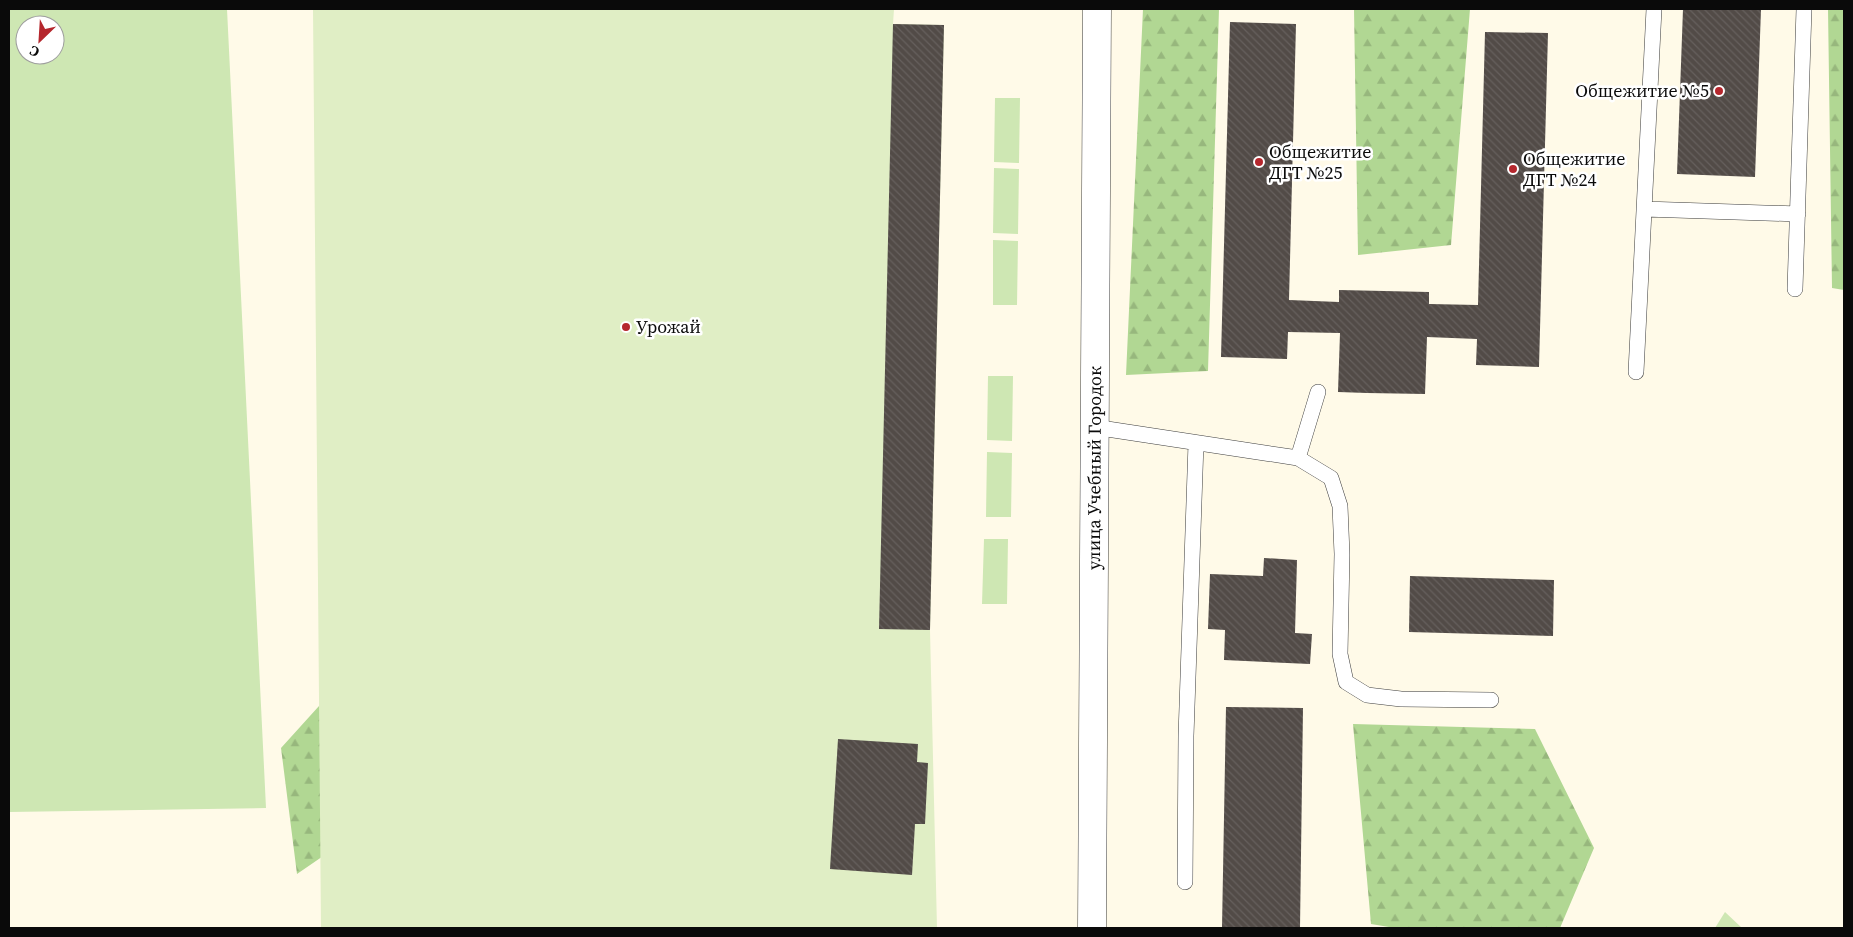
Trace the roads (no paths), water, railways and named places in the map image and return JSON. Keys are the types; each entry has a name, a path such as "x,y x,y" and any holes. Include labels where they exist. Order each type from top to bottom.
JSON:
{"street":[{"name":"улица Учебный Городок","path":"1092,928 1097,9"}],"lane":[{"path":"1636,372 1654,9"},
{"path":"1795,289 1804,9"},
{"path":"1644,209 1798,214"},
{"path":"1298,458 1318,392"},
{"path":"1094,427 1298,458 1330,478 1340,506 1342,554 1340,654 1346,682 1367,695 1400,698 1491,700"},
{"path":"1185,882 1186,736 1196,442"}],"place":[{"name":"Общежитие №5","path":"1719,91"},
{"name":"Общежитие ДГТ №25","path":"1259,162"},
{"name":"Общежитие ДГТ №24","path":"1513,169"},
{"name":"Урожай","path":"626,327"}]}
